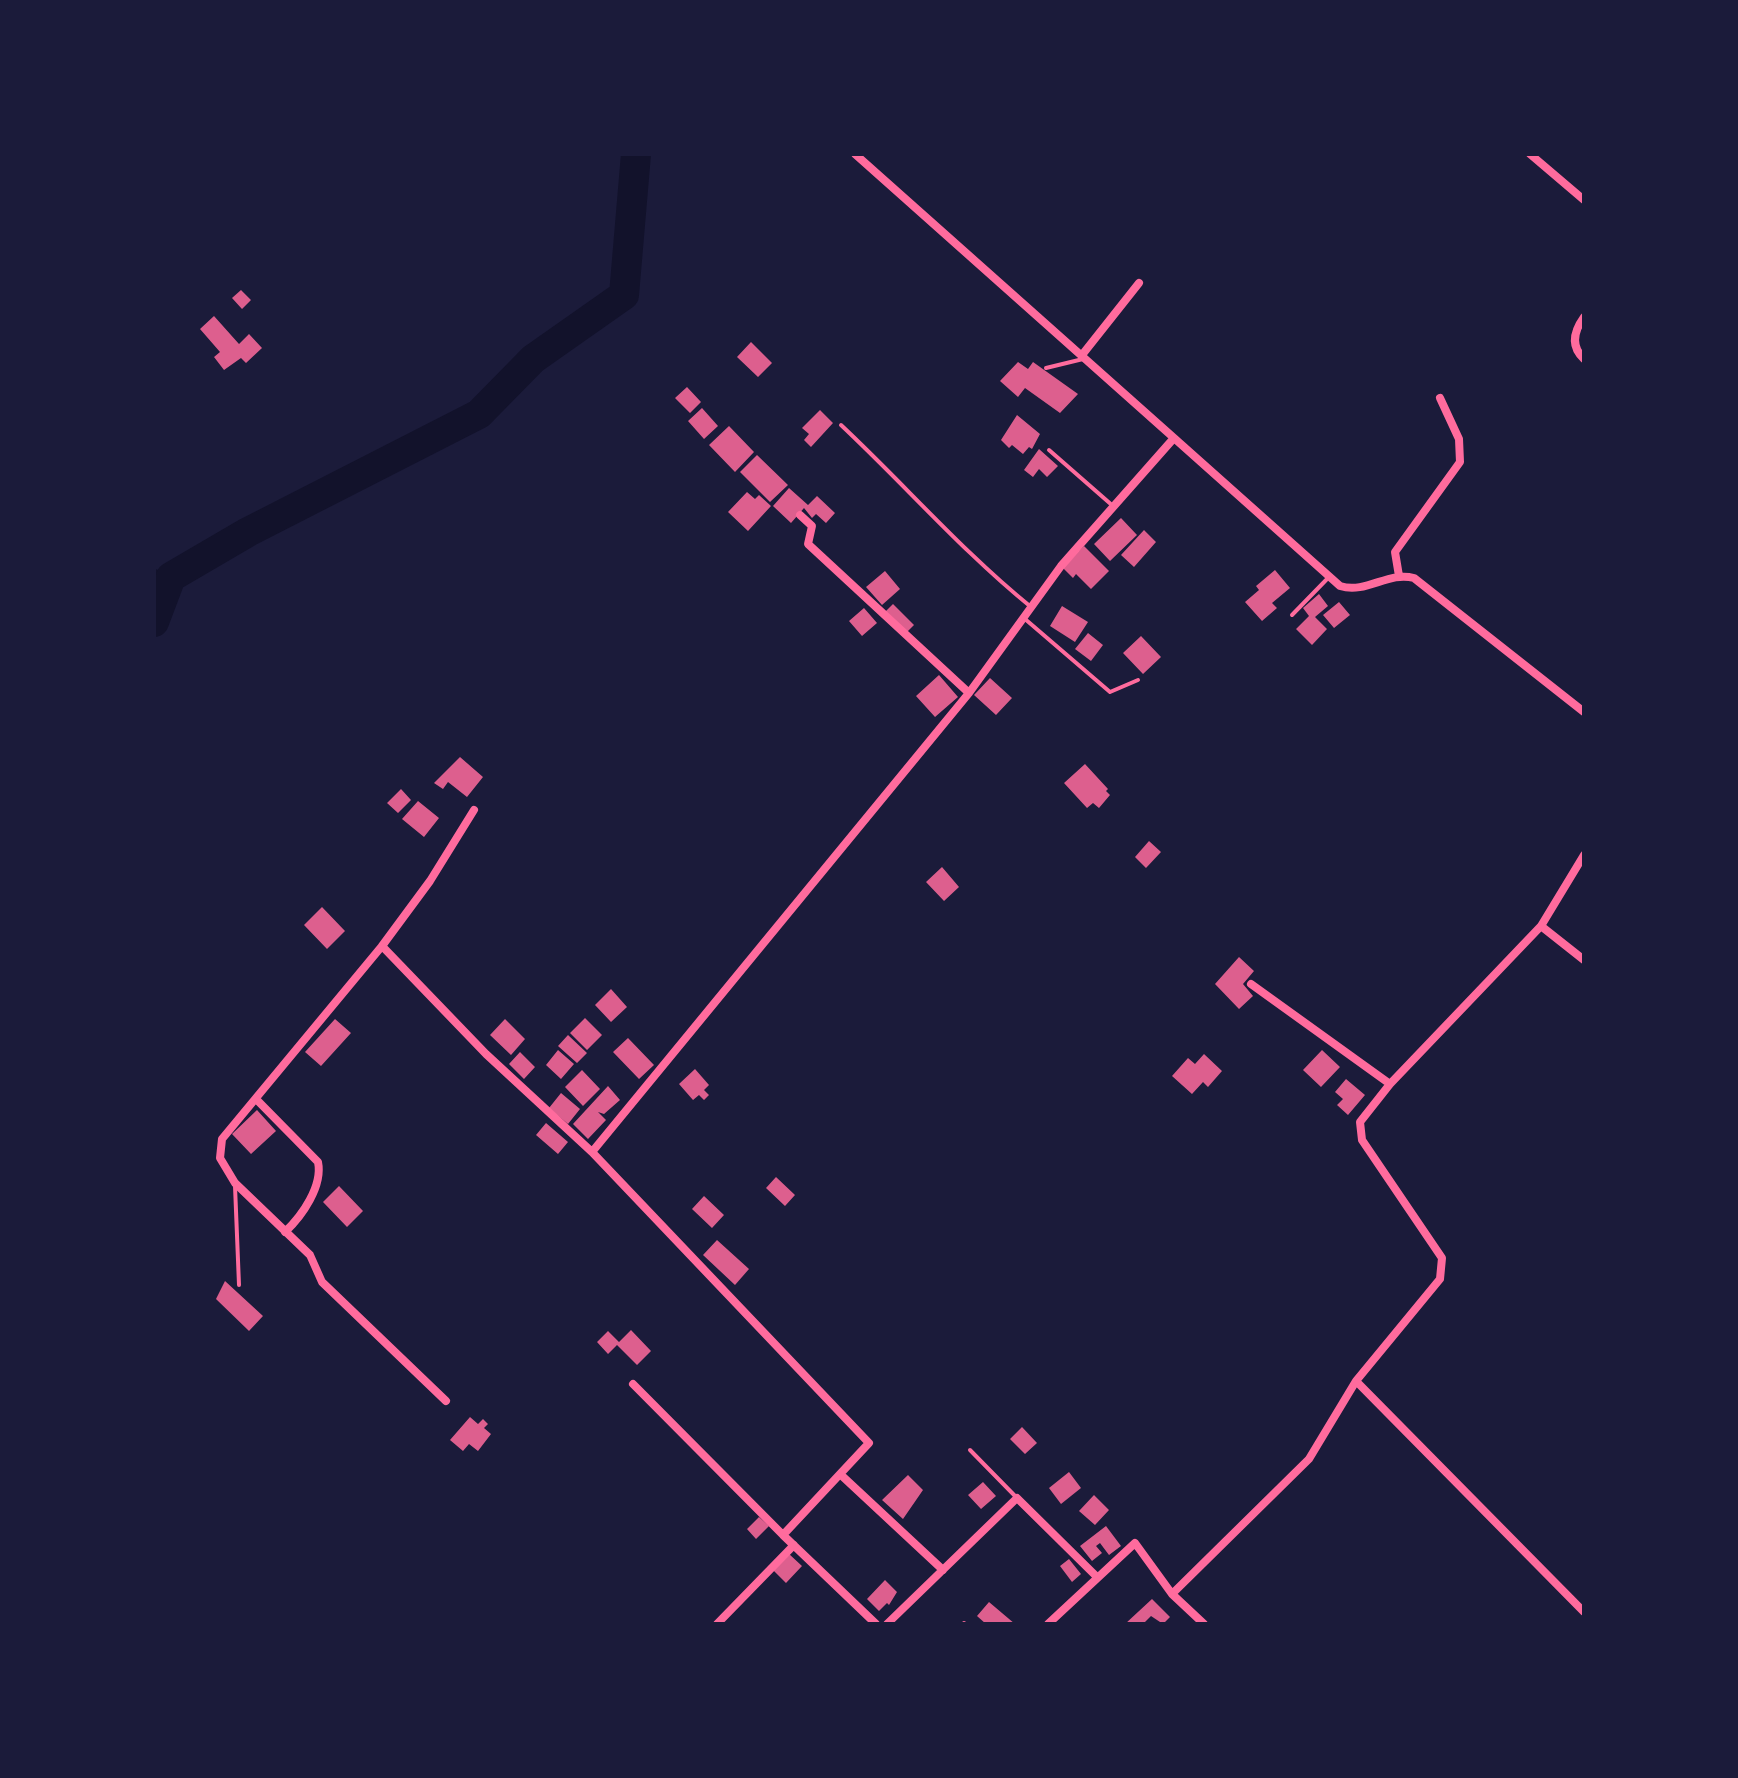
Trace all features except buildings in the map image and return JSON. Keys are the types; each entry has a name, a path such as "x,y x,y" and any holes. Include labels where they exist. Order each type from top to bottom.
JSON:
{"street":[{"path":"855,154 1330,577 1351,589 1399,576 1414,578 1584,712"},
{"path":"1530,154 1584,200"},
{"path":"1084,356 1139,283"},
{"path":"1584,317 1574,339 1577,353 1584,359"},
{"path":"1399,576 1395,552 1460,462 1459,439 1440,398"},
{"path":"592,1152 969,693 1061,566 1174,438"},
{"path":"800,515 812,526 808,544 969,693"},
{"path":"446,1401 322,1282 310,1255 235,1183 220,1158 222,1139 382,946 430,881 474,810"},
{"path":"1172,1594 1309,1459 1356,1381 1440,1279 1442,1258 1362,1140 1360,1122 1390,1084 1541,926 1584,855"},
{"path":"1541,926 1584,960"},
{"path":"382,946 486,1054 592,1152 869,1443 783,1535"},
{"path":"1251,984 1390,1084"},
{"path":"256,1099 318,1162 320,1170 307,1206 285,1232"},
{"path":"1356,1381 1584,1612"},
{"path":"633,1384 876,1624"},
{"path":"840,1474 943,1570"},
{"path":"887,1624 1017,1498 1097,1577"},
{"path":"1048,1624 1135,1543 1172,1594 1204,1624"},
{"path":"717,1624 794,1545"}],"lane":[{"path":"1046,368 1084,356"},
{"path":"841,425 927,507 993,576 1031,607"},
{"path":"1049,450 1113,506"},
{"path":"1292,615 1330,577"},
{"path":"1024,617 1110,692 1138,680"},
{"path":"235,1183 239,1285"},
{"path":"970,1450 1017,1498"}],"waterway":[{"path":"154,622 171,577 248,532 479,414 533,359 624,295 636,154"},
{"path":"154,571 171,577"}]}
